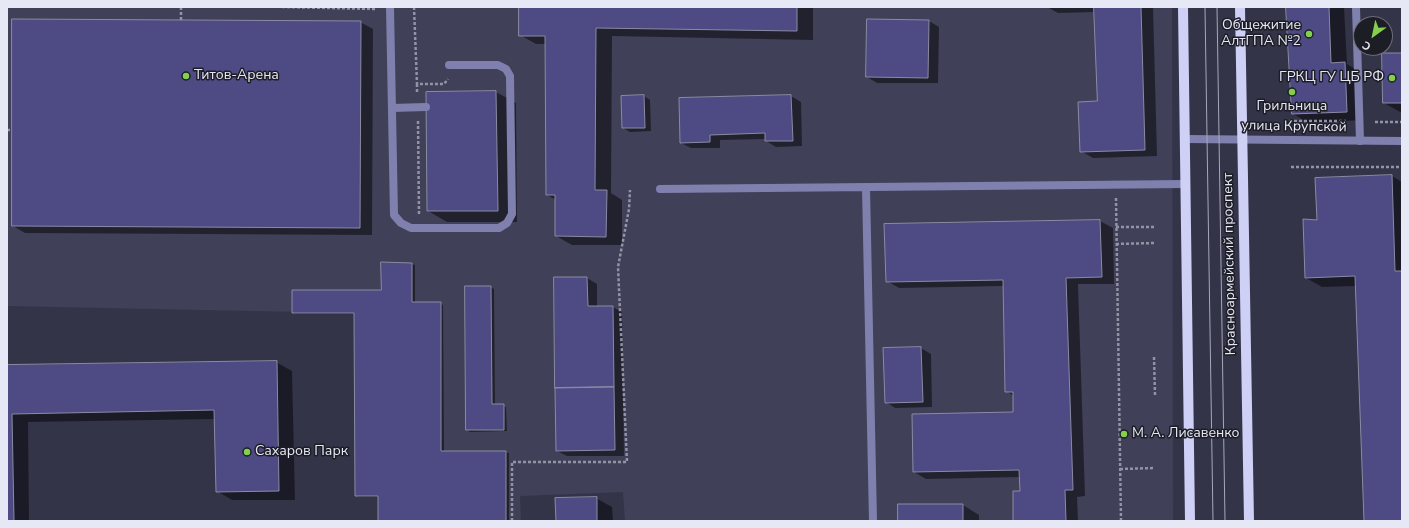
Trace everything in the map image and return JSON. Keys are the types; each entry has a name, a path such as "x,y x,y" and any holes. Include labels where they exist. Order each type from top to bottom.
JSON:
{"main road":[{"path":"1183,7 1190,521"},
{"name":"Красноармейский проспект","path":"1240,7 1249,521"}],"street":[{"path":"1356,7 1360,141"},
{"path":"390,8 394,215 406,226 419,228 499,228 507,223 512,214 510,76 506,69 498,65 448,65"},
{"path":"392,108 422,107"},
{"name":"улица Крупской","path":"1185,139 1402,141"},
{"path":"660,189 1185,184"},
{"path":"866,188 872,521"}],"path":[{"path":"180,20 181,7"},
{"path":"282,7 390,8"},
{"path":"414,7 417,84 422,107 419,228"},
{"path":"417,84 427,84"},
{"path":"7,130 12,130"},
{"path":"1291,167 1402,167"},
{"path":"1115,184 1121,521"},
{"path":"512,521 512,462 627,462 618,268 629,208 630,190"},
{"path":"1116,227 1154,227"},
{"path":"1116,244 1154,243"},
{"path":"1154,357 1154,394"},
{"path":"1120,469 1155,468"}],"shaded area":[{"path":"7,7 1172,7 1173,521 625,521 623,492 520,496 521,521 378,521 378,496 355,496 354,313 7,306"}],"building":[{"path":"519,7 797,7 797,31 596,28 595,190 607,190 606,237 555,236 555,195 546,195 545,36 519,36"},
{"path":"1094,7 1141,7 1145,150 1080,152 1078,102 1097,101"},
{"name":"Общежитие АлтГПА №2","path":"1286,7 1329,7 1331,63 1345,62 1347,112 1292,114"},
{"name":"Титов-Арена","path":"12,19 361,21 360,228 12,226"},
{"path":"867,19 929,20 928,78 866,77"},
{"name":"ГРКЦ ГУ ЦБ РФ","path":"1393,53 1402,53 1402,103 1383,103 1382,56 1393,56"},
{"path":"496,91 498,211 427,211 426,92"},
{"path":"644,95 645,128 622,128 621,96"},
{"path":"791,95 793,141 765,141 765,133 710,135 710,142 680,143 679,98"},
{"path":"1392,175 1395,271 1402,271 1402,521 1364,521 1355,276 1305,278 1303,219 1317,220 1315,178"},
{"path":"1100,220 1102,277 1066,278 1073,490 1065,490 1066,521 1013,521 1013,491 1020,491 1019,470 913,472 912,414 1013,412 1013,392 1005,392 1003,280 886,282 884,224"},
{"path":"381,262 412,263 412,302 441,302 441,451 506,451 506,521 378,521 378,496 355,496 354,313 292,313 292,290 381,290"},
{"path":"554,277 587,277 588,306 613,306 614,387 555,388"},
{"path":"465,286 491,286 492,404 504,404 504,430 466,430"},
{"path":"921,347 923,402 885,403 883,348"},
{"name":"Сахаров Парк","path":"277,361 279,491 216,492 214,410 12,414 14,521 7,521 7,365"},
{"path":"614,387 615,450 556,451 555,388"},
{"path":"597,497 597,521 556,521 555,498"},
{"path":"898,504 963,504 963,521 898,521"}],"tram line":[{"path":"1205,7 1213,521"},
{"path":"1217,7 1225,521"}],"place":[{"name":"Общежитие АлтГПА №2","path":"1309,34"},
{"name":"Титов-Арена","path":"186,76"},
{"name":"ГРКЦ ГУ ЦБ РФ","path":"1392,78"},
{"name":"Грильница","path":"1292,92"},
{"name":"М. А. Лисавенко","path":"1124,434"},
{"name":"Сахаров Парк","path":"247,452"}]}
